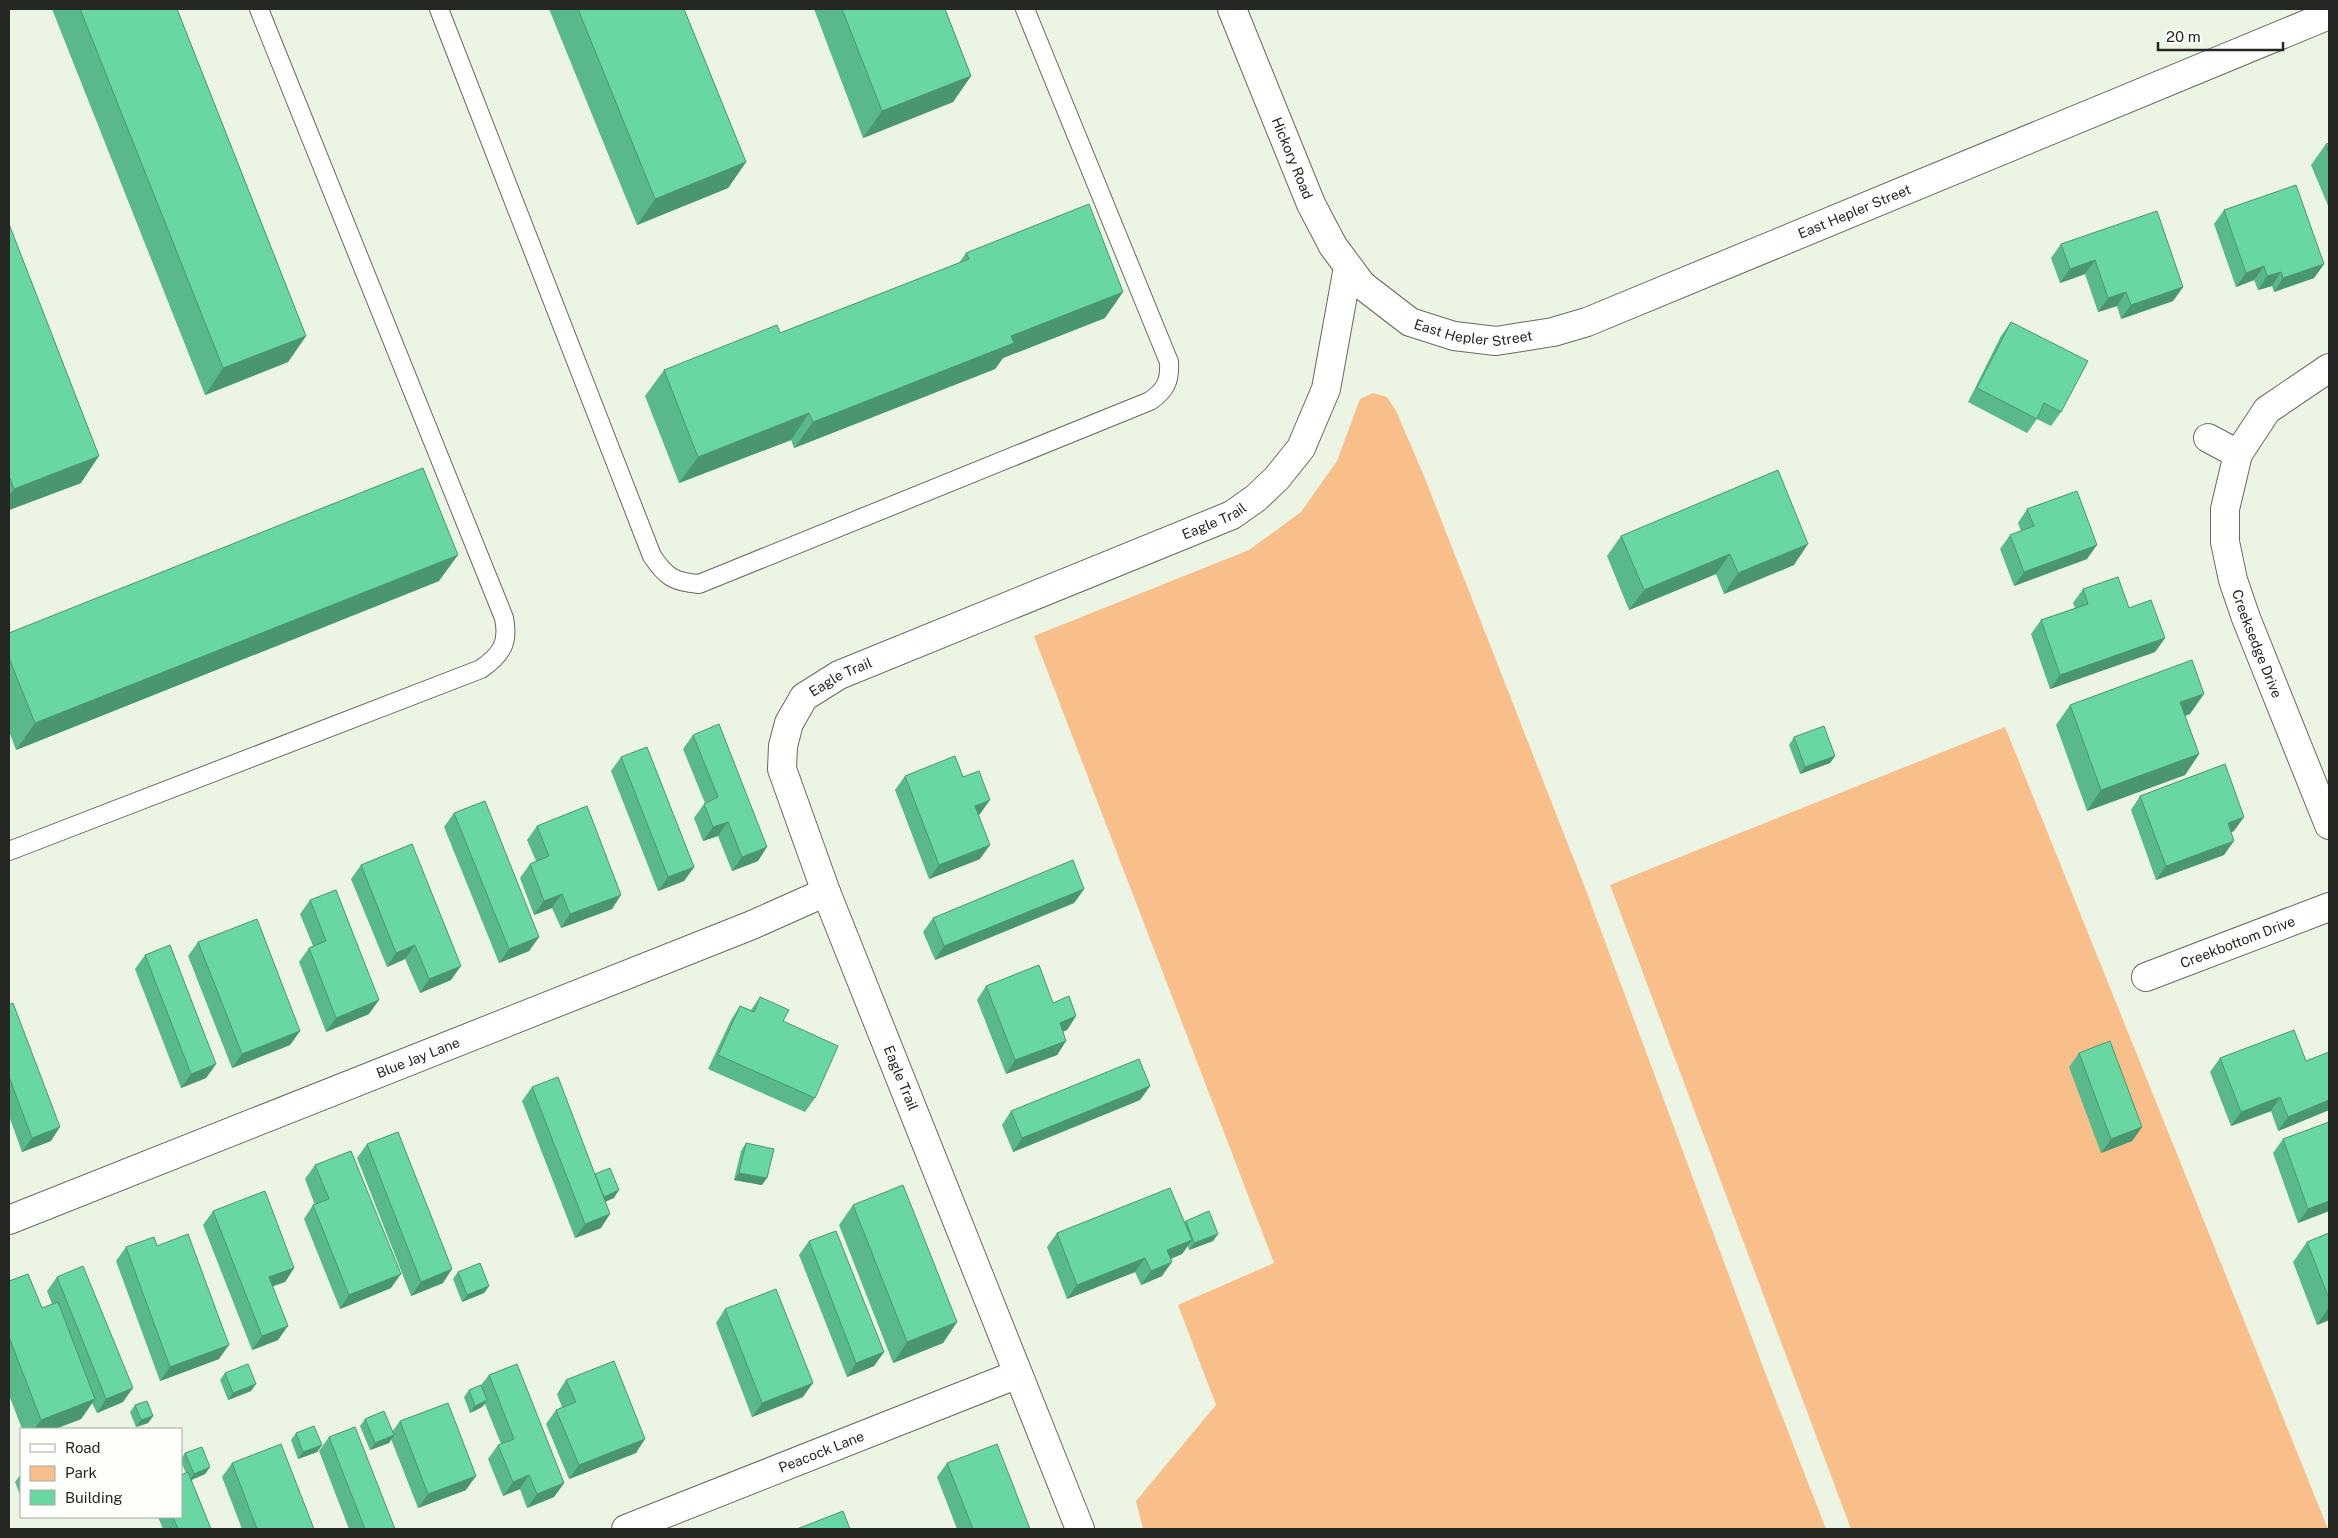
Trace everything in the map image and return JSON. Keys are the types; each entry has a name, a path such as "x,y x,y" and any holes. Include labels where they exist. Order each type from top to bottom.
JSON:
{"street":[{"name":"Hickory Road","path":"1232,9 1311,204 1348,267 1362,285 1374,296"},
{"name":"East Hepler Street","path":"1374,296 1410,322 1454,336 1496,341 1553,332 1605,314 2329,15"},
{"name":"Eagle Trail","path":"1080,1529 826,892 782,769 783,746 789,723 804,697 840,675 1232,515 1256,498 1277,478 1301,448 1326,389 1348,267"},
{"path":"2208,438 2238,454 2267,410 2329,368"},
{"name":"Creeksedge Drive","path":"2238,454 2225,509 2225,542 2234,580 2246,618 2329,825"},
{"name":"Blue Jay Lane","path":"9,1220 742,928 826,892"},
{"name":"Creekbottom Drive","path":"2146,977 2329,907"},
{"name":"Peacock Lane","path":"626,1529 1018,1374"}],"lane":[{"path":"9,851 481,669 496,658 504,644 506,632 504,618 259,9"},
{"path":"439,9 652,556 664,573 682,583 699,584 1150,401 1162,392 1170,378 1169,362 1024,9"}],"green space":[{"path":"1373,393 1387,397 1396,411 1424,476 1587,893 1766,1375 1826,1529 1143,1529 1136,1501 1216,1405 1178,1305 1274,1263 1034,636 1249,550 1301,512 1337,461 1360,399"},
{"path":"2005,727 2328,1529 1851,1529 1610,885"}],"building":[{"path":"80,9 177,9 306,336 223,368"},
{"path":"578,9 684,9 746,162 655,199"},
{"path":"842,9 945,9 971,76 882,111"},
{"path":"2296,185 2324,264 2283,278 2281,272 2267,276 2264,266 2246,273 2224,210"},
{"path":"1089,204 1123,292 1011,336 1014,343 813,422 809,413 698,457 664,370 777,325 780,333 969,259 966,253"},
{"path":"2157,211 2183,287 2131,305 2126,292 2108,298 2095,260 2070,269 2061,244"},
{"path":"9,224 99,456 14,489 9,476"},
{"path":"2011,322 2088,361 2061,412 2044,403 2037,419 1977,388"},
{"path":"423,468 458,555 35,723 9,658 9,633"},
{"path":"1778,470 1808,544 1738,573 1730,554 1644,590 1621,536"},
{"path":"2077,491 2097,545 2024,572 2010,535 2034,526 2027,509"},
{"path":"2118,577 2129,608 2151,600 2165,638 2060,675 2041,620 2088,604 2083,589"},
{"path":"2192,660 2204,694 2180,702 2199,754 2101,790 2070,705"},
{"path":"719,724 767,847 742,857 728,822 713,827 704,804 718,797 693,735"},
{"path":"1824,726 1835,756 1805,767 1794,737"},
{"path":"647,747 694,867 668,877 621,757"},
{"path":"955,756 963,777 979,771 990,800 975,806 990,845 939,865 905,776"},
{"path":"2225,764 2244,817 2228,823 2234,841 2166,866 2140,796"},
{"path":"485,801 539,937 509,949 454,813"},
{"path":"587,806 621,895 570,914 562,894 544,901 530,864 549,856 537,826"},
{"path":"412,844 461,966 429,979 415,945 396,953 361,865"},
{"path":"1073,860 1084,889 944,946 933,918"},
{"path":"336,890 379,1000 336,1018 309,948 326,941 310,900"},
{"path":"257,919 300,1031 242,1054 198,942"},
{"path":"170,945 216,1064 191,1074 145,955"},
{"path":"1039,965 1053,1003 1069,996 1076,1016 1060,1023 1066,1041 1015,1060 986,986"},
{"path":"760,997 789,1010 783,1021 838,1046 815,1098 718,1055 740,1006 754,1012"},
{"path":"13,1003 60,1127 32,1138 9,1077 9,1005"},
{"path":"2294,1030 2306,1061 2329,1052 2329,1100 2288,1117 2280,1097 2241,1112 2220,1058"},
{"path":"2110,1041 2142,1127 2111,1139 2079,1053"},
{"path":"1139,1059 1150,1086 1022,1138 1011,1111"},
{"path":"558,1077 610,1214 585,1224 532,1087"},
{"path":"2329,1122 2329,1201 2308,1209 2283,1139"},
{"path":"398,1132 452,1269 421,1282 367,1144"},
{"path":"746,1143 774,1149 767,1178 739,1173"},
{"path":"351,1151 401,1274 349,1295 313,1205 329,1199 315,1165"},
{"path":"610,1168 619,1190 604,1197 595,1174"},
{"path":"903,1185 957,1322 907,1342 853,1205"},
{"path":"1170,1188 1192,1240 1167,1250 1172,1262 1151,1271 1145,1258 1077,1285 1057,1233"},
{"path":"265,1191 294,1268 269,1277 288,1326 262,1336 213,1211"},
{"path":"1209,1211 1218,1234 1194,1243 1186,1221"},
{"path":"836,1231 884,1352 856,1363 809,1241"},
{"path":"2329,1233 2329,1299 2307,1242"},
{"path":"188,1234 229,1345 170,1367 126,1247 154,1237 157,1246"},
{"path":"480,1263 489,1286 467,1295 458,1272"},
{"path":"83,1266 133,1388 106,1399 57,1277"},
{"path":"28,1274 42,1308 58,1302 95,1399 41,1420 9,1337 9,1281"},
{"path":"776,1289 813,1383 762,1403 725,1309"},
{"path":"614,1361 645,1439 579,1465 556,1410 576,1402 566,1380"},
{"path":"248,1364 256,1384 233,1393 225,1373"},
{"path":"517,1364 564,1483 537,1494 529,1475 513,1482 498,1445 514,1439 489,1375"},
{"path":"481,1385 487,1400 475,1406 469,1390"},
{"path":"147,1401 153,1416 141,1420 135,1405"},
{"path":"448,1403 476,1476 428,1494 400,1421"},
{"path":"384,1411 394,1435 375,1443 365,1419"},
{"path":"314,1426 322,1445 303,1452 296,1433"},
{"path":"355,1427 395,1529 365,1529 329,1437"},
{"path":"281,1444 314,1529 257,1529 232,1463"},
{"path":"997,1444 1030,1529 973,1529 947,1463"},
{"path":"202,1447 210,1467 194,1474 185,1453"},
{"path":"188,1472 211,1529 178,1529 173,1518 182,1518 182,1475"},
{"path":"843,1511 850,1529 797,1529"}]}
